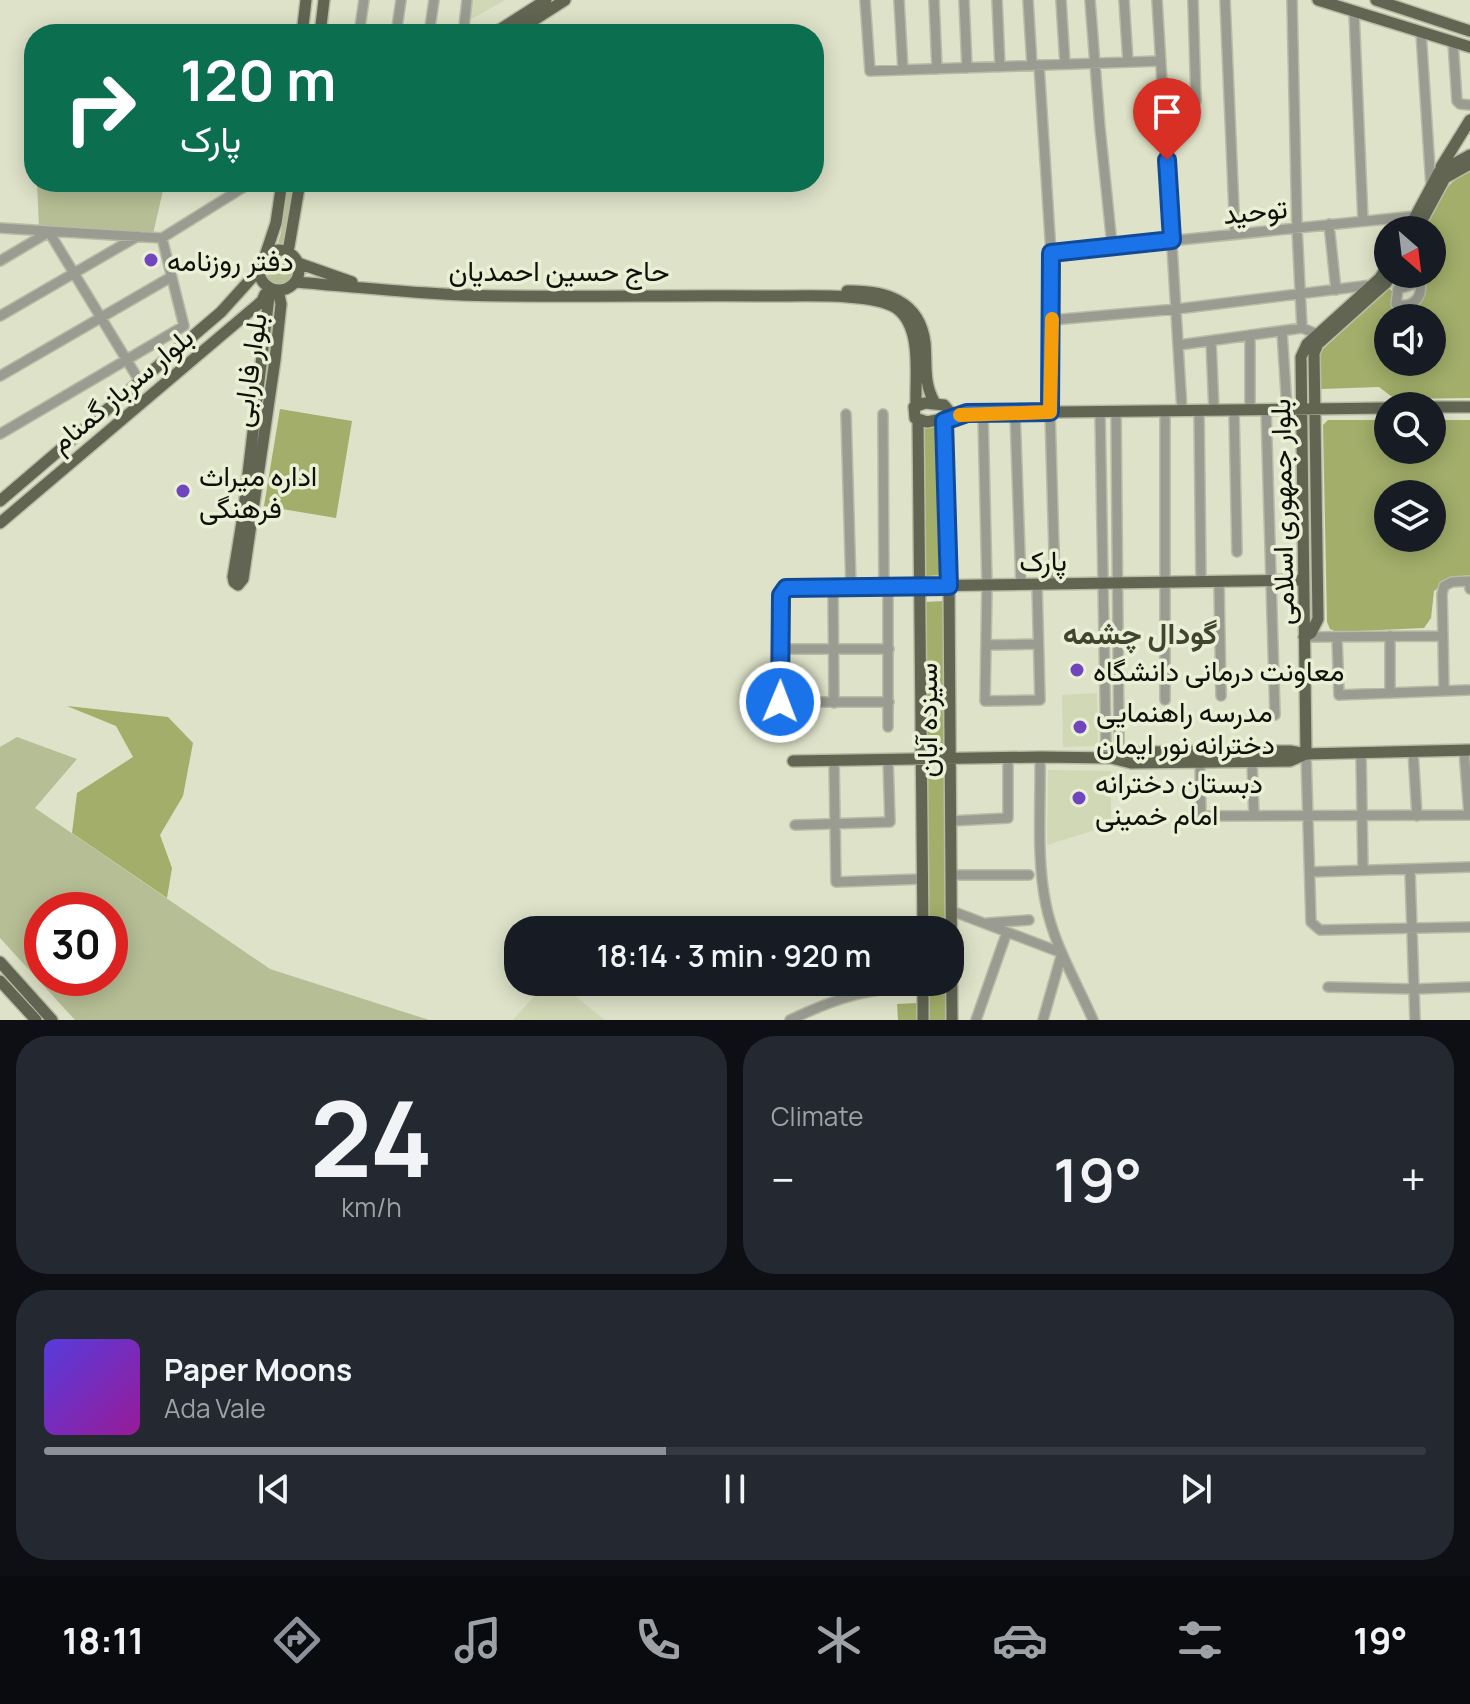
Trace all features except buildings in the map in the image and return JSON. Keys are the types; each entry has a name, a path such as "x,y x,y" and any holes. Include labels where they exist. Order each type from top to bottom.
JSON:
{"main road":[{"path":"303,24 306,0"},
{"path":"321,24 324,0"},
{"path":"509,24 546,0"},
{"path":"528,24 565,0"},
{"path":"1318,0 1470,47"},
{"path":"1376,0 1470,31"},
{"path":"1394,24 1399,8"},
{"path":"1416,216 1470,120"},
{"path":"1433,182 1445,168 1470,155"},
{"path":"1424,216 1442,182 1450,174 1470,164"},
{"path":"281,192 276,223 259,270 261,279 272,288 288,288 296,282 298,263"},
{"path":"288,252 298,192"},
{"path":"265,256 277,250 288,252 298,263 376,289"},
{"name":"بلوار سرباز گمنام","path":"0,501 221,312 259,270"},
{"name":"بلوار جمهوری اسلامی","path":"1374,281 1307,344 1301,357 1308,409 1318,619 1311,633 1304,637 1302,580 1308,409 1313,358 1318,344 1379,288"},
{"name":"حاج حسین احمدیان","path":"296,282 413,294 823,296 886,302 903,314 914,339 916,405 912,414 918,421"},
{"name":"بلوار سرباز گمنام","path":"0,523 262,301 272,288"},
{"name":"بلوار فارابی","path":"272,288 261,358 247,517 243,579 238,585 233,577 247,517 275,360 281,304 272,288"},
{"name":"حاج حسین احمدیان","path":"823,296 845,291 880,293 893,296 912,311 922,331 927,386 943,412"},
{"path":"261,358 275,360"},
{"path":"916,405 943,412 967,413 1374,408"},
{"path":"1446,407 1470,407"},
{"path":"918,421 943,412"},
{"name":"سیزده آبان","path":"943,412 949,586 952,1020"},
{"name":"سیزده آبان","path":"918,421 923,916"},
{"name":"پارک","path":"786,588 1302,580"},
{"path":"1304,637 1306,754"},
{"path":"1111,758 1130,752 1290,751 1306,754 1467,750"},
{"path":"793,761 1040,757 1111,758 1131,763 1252,762 1290,761 1306,754"},
{"path":"0,962 52,1020"},
{"path":"0,981 36,1020"},
{"path":"923,996 923,1020"}],"street":[{"path":"360,24 364,0"},
{"path":"397,24 401,0"},
{"path":"430,24 434,0"},
{"path":"464,24 467,0"},
{"path":"865,0 870,71 1161,61"},
{"path":"899,0 903,70"},
{"path":"934,0 937,69"},
{"path":"964,0 967,68"},
{"path":"997,0 1000,67"},
{"path":"1028,0 1051,253 1050,412 1055,584"},
{"path":"1061,0 1065,64"},
{"path":"1090,0 1112,245"},
{"path":"1124,0 1128,62"},
{"path":"1157,0 1182,410"},
{"path":"1164,106 1196,101 1193,0"},
{"path":"1225,0 1235,234"},
{"path":"1292,0 1302,328"},
{"path":"1354,12 1363,221"},
{"path":"1421,32 1433,182"},
{"path":"1453,42 1457,101 1470,105"},
{"path":"0,230 162,238 236,192"},
{"name":"توحید","path":"1051,253 1374,220"},
{"path":"1329,224 1336,290"},
{"path":"0,261 49,232"},
{"path":"49,232 140,382"},
{"path":"0,316 138,236"},
{"path":"0,434 184,326 162,238"},
{"path":"0,376 171,277"},
{"path":"1052,320 1177,309 1371,285"},
{"path":"1179,345 1302,328 1317,334"},
{"path":"1282,331 1287,409"},
{"path":"1250,335 1250,409"},
{"path":"1211,341 1214,410"},
{"path":"1266,409 1275,715"},
{"path":"1199,410 1201,582"},
{"path":"1234,410 1237,552"},
{"path":"1100,411 1106,748 1111,758 1119,748 1116,411"},
{"path":"1015,412 1021,585"},
{"path":"1165,412 1165,700"},
{"path":"983,413 987,585 985,701 1040,700 1037,585"},
{"path":"846,414 851,587"},
{"path":"883,414 888,727"},
{"path":"1444,691 1444,586 1469,581 1470,589"},
{"path":"1219,582 1221,696"},
{"path":"833,587 834,703"},
{"path":"786,588 781,595 780,702 889,702"},
{"path":"1390,636 1390,693"},
{"path":"1304,637 1443,636"},
{"path":"1337,637 1339,695 1468,690"},
{"path":"986,645 1038,644"},
{"path":"781,649 889,649"},
{"path":"1200,762 1201,816 1469,815 1467,750"},
{"path":"1413,751 1417,816"},
{"path":"1361,753 1363,870"},
{"path":"1306,754 1311,922 1320,930 1470,927"},
{"path":"951,821 1008,818 1008,757"},
{"path":"1040,757 1042,876 1046,908 1062,953 1093,1020"},
{"path":"795,825 890,822 888,759"},
{"path":"834,760 836,882 922,879"},
{"path":"1252,762 1254,816"},
{"path":"1310,872 1470,867"},
{"path":"1410,871 1415,1020"},
{"path":"951,875 1029,875"},
{"path":"952,911 1062,953"},
{"path":"984,924 1029,920"},
{"path":"976,1020 1007,932"},
{"path":"1043,1020 1062,953"},
{"path":"1328,987 1470,987"},
{"path":"790,1020 846,996"}],"shaded area":[{"path":"471,0 505,0 468,21"},
{"path":"37,192 163,192 153,234 39,228"},
{"path":"287,192 296,192 286,246 278,242"},
{"path":"281,257 292,262 297,273 292,284 281,289 270,284 265,273 270,262"},
{"name":"مدرسه راهنمایی دخترانه نور ایمان","path":"1097,693 1098,742 1095,746 1063,747 1062,695"},
{"path":"17,737 77,759 35,808 270,969 429,1020 75,1020 53,996 128,996 128,892 24,892 24,964 0,938 0,747"},
{"name":"دبستان دخترانه امام خمینی","path":"1048,770 1111,771 1111,825 1047,845"},
{"path":"534,996 575,996 605,1020 513,1020"}],"green space":[{"path":"1470,172 1470,398 1446,398 1446,392 1386,392 1379,387 1321,389 1319,358 1323,349 1389,289 1394,292 1395,304 1374,304 1374,376 1446,376 1446,304 1410,304 1417,288 1446,288 1446,216 1431,216 1442,195 1454,181"},
{"path":"280,409 352,421 336,518 264,506"},
{"path":"1328,420 1374,420 1374,464 1446,464 1446,420 1470,420 1470,575 1450,579 1434,591 1431,618 1424,628 1337,632 1330,629 1327,622 1323,425"},
{"path":"943,425 947,575 926,576 922,426"},
{"path":"945,601 949,751 928,752 924,602"},
{"path":"67,706 168,717 193,743 183,796 160,835 172,868 167,898 72,833 77,793 133,757 116,726"},
{"path":"927,778 948,778 946,916 928,916"},
{"path":"926,996 947,996 948,1020 927,1020"},
{"path":"918,1003 919,1020 898,1020 897,1004"}],"slow traffic":[{"path":"960,415 1050,412 1052,319"}],"place":[{"name":"دفتر روزنامه","path":"151,260"},
{"name":"اداره میراث فرهنگی","path":"183,491"},
{"name":"معاونت درمانی دانشگاه","path":"1077,670"},
{"name":"مدرسه راهنمایی دخترانه نور ایمان","path":"1080,727"},
{"name":"دبستان دخترانه امام خمینی","path":"1079,798"}],"district":[{"name":"گودال چشمه","path":"1140,632"}],"route":[{"path":"780,702 781,595 786,588 949,586 944,421 967,413 1050,412 1051,253 1172,240 1167,160"}]}
